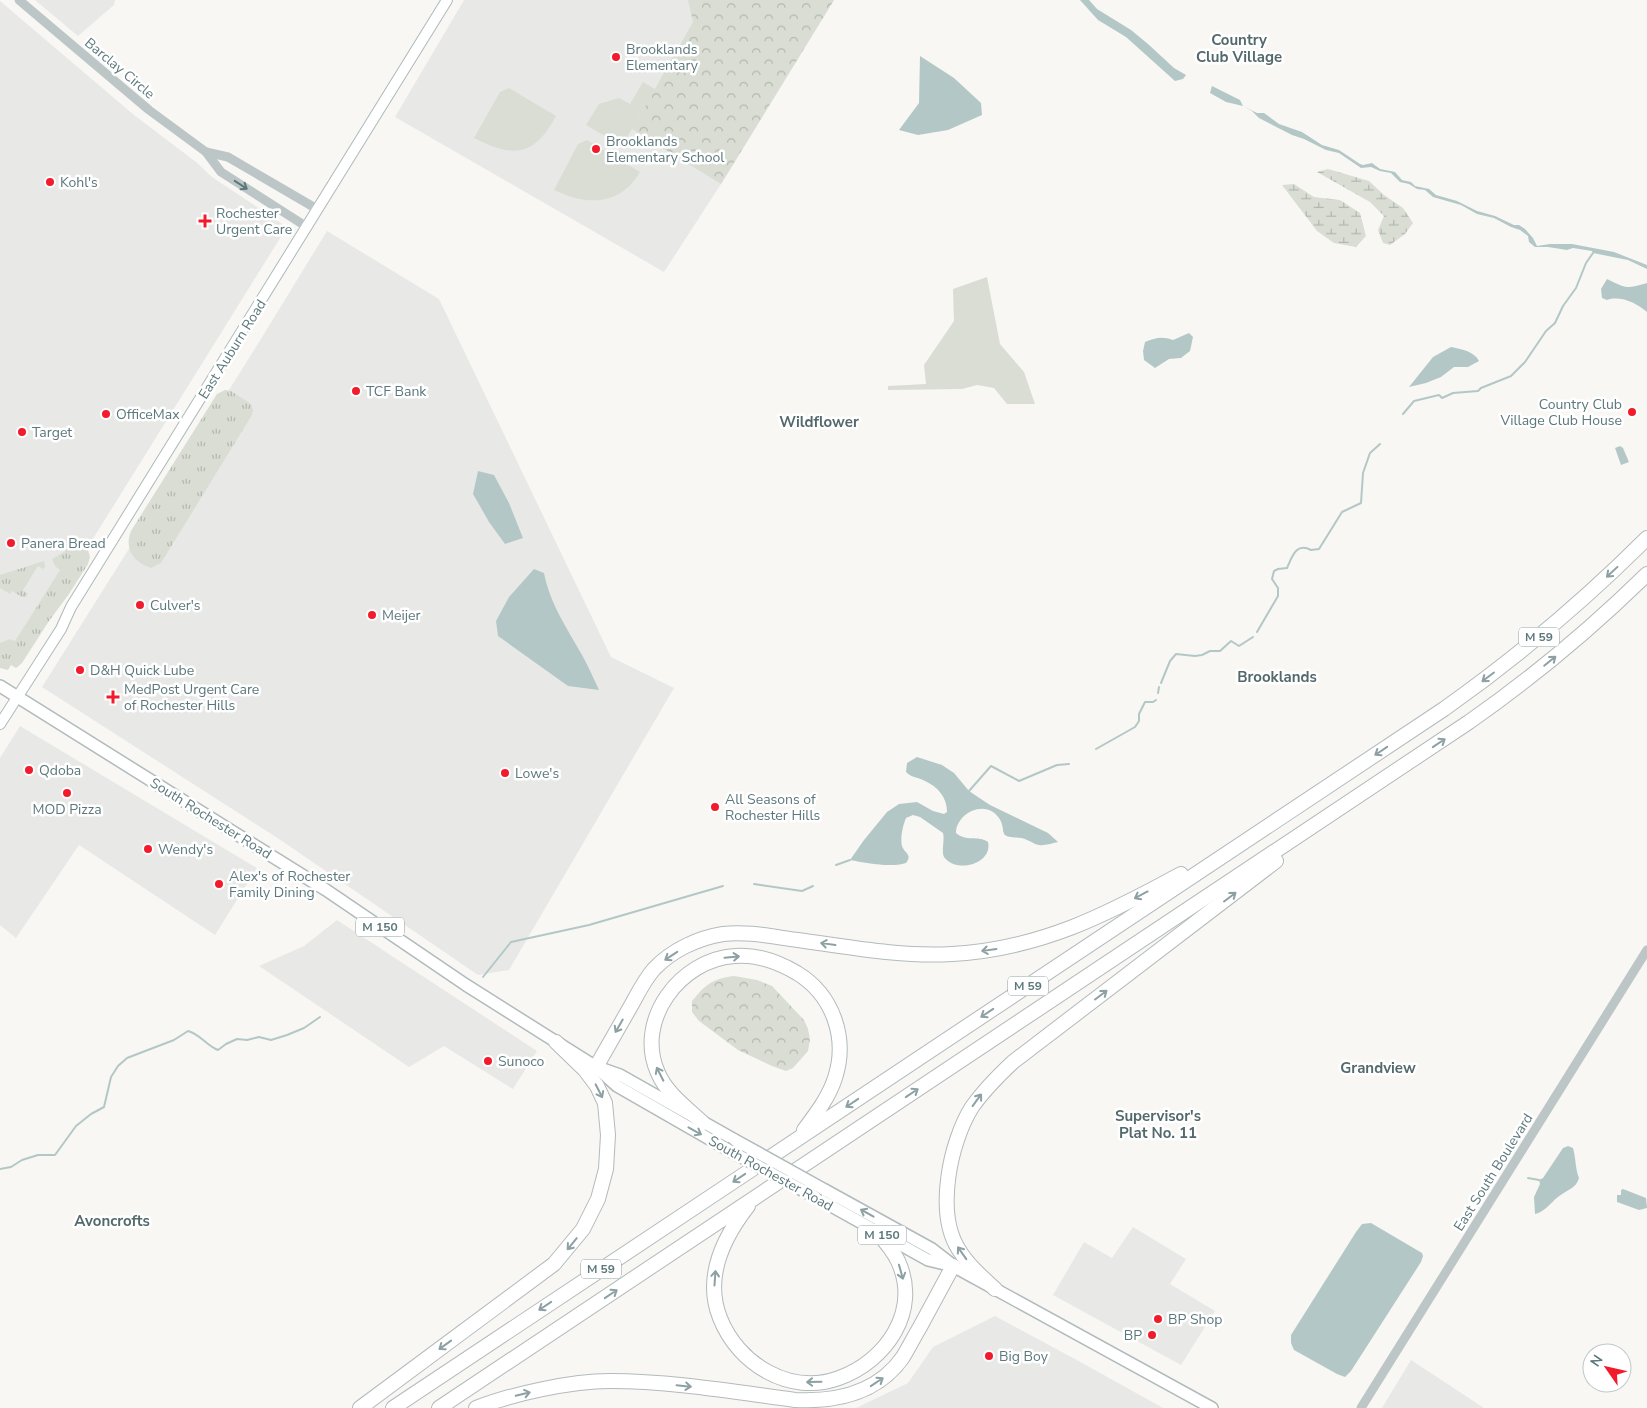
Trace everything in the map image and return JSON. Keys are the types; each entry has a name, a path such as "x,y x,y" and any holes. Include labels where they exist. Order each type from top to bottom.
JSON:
{"highway":[{"name":"M 59","path":"393,1408 1444,709 1554,625 1610,575 1647,538"},
{"name":"M 59","path":"439,1408 1469,722 1530,677 1600,619 1647,574"},
{"path":"994,1289 958,1250 952,1234 946,1199 953,1154 960,1133 971,1109 985,1089 1013,1062 1369,789"},
{"path":"596,1067 642,985 653,970 668,956 706,938 726,934 755,934 894,953 926,955 1004,948 1054,935 1102,916 1261,830"},
{"path":"703,1123 679,1102 658,1074 652,1057 651,1041 653,1026 659,1009 670,992 684,977 701,964 718,958 753,956 786,966 816,988 830,1007 838,1030 840,1045 839,1061 834,1080 821,1107 794,1141"},
{"path":"360,1408 554,1264 583,1229 598,1199 606,1169 608,1135 605,1103 597,1086 585,1070 556,1042"},
{"path":"754,1198 732,1229 719,1256 714,1284 718,1312 724,1330 748,1359 775,1376 789,1380 823,1382 838,1379 868,1363 885,1348 896,1332 902,1316 905,1298 904,1281 898,1262 890,1247 876,1231"},
{"path":"476,1408 535,1391 582,1383 609,1381 650,1382 795,1400 818,1400 848,1396 880,1381 903,1357 953,1266"}],"main road":[{"name":"East Auburn Road","path":"0,724 61,629 69,611 447,0"},
{"name":"South Rochester Road","path":"0,686 326,890 466,986 596,1067 617,1086 928,1260 953,1266"},
{"name":"South Rochester Road","path":"596,1067 620,1075 932,1249 953,1266 1212,1408"}],"street":[{"name":"Barclay Circle","path":"19,0 149,110 206,152 221,172 307,227"},
{"name":"Barclay Circle","path":"206,152 228,156 317,209"},
{"name":"East South Boulevard","path":"1361,1408 1647,950"}],"shaded area":[{"path":"35,0 115,0 114,5 78,36"},
{"name":"Brooklands Elementary School","path":"464,0 834,0 723,181 664,272 395,117"},
{"path":"1080,0 1089,0 1097,9 1131,30 1174,68 1186,75 1183,79 1175,81 1126,37 1098,20"},
{"path":"0,1 134,115 196,162 212,177 287,227 68,579 0,659"},
{"path":"920,56 954,78 981,103 982,115 948,130 918,135 899,130 919,103"},
{"path":"1212,86 1240,100 1243,106 1226,102 1210,93"},
{"path":"1243,106 1257,113 1264,113 1279,124 1302,132 1322,145 1339,150 1360,164 1372,163 1380,169 1395,172 1402,180 1411,182 1415,186 1429,189 1436,195 1457,201 1514,225 1519,225 1533,238 1537,246 1572,244 1614,252 1647,265 1647,269 1628,260 1593,253 1592,251 1573,248 1567,250 1535,247 1529,242 1528,236 1520,230 1494,218 1477,214 1461,205 1433,197 1425,190 1400,182 1391,173 1371,167 1361,168 1339,153 1326,150 1259,118"},
{"path":"327,231 439,299 611,657 674,688 509,970 478,975 279,839 42,687"},
{"path":"1607,279 1627,287 1647,283 1647,312 1623,299 1607,300 1602,298 1601,289"},
{"path":"1189,333 1193,337 1190,351 1181,358 1169,359 1155,368 1144,360 1145,342 1159,338 1173,340"},
{"path":"1451,347 1471,353 1479,361 1468,367 1454,367 1441,377 1409,387 1433,357"},
{"path":"1620,446 1623,448 1629,462 1621,465 1615,448"},
{"path":"478,471 494,475 509,503 523,538 505,544 489,522 473,494"},
{"path":"534,569 544,573 550,595 599,690 568,686 498,636 496,621 509,597"},
{"path":"20,726 257,868 215,935 79,845 16,938 0,925 0,758"},
{"path":"917,757 942,765 954,773 969,791 990,805 1048,833 1058,842 1039,845 1024,839 1007,836 1004,833 1000,819 993,812 981,809 969,812 964,816 957,827 956,833 960,836 988,842 988,850 985,856 972,864 965,866 950,862 943,855 943,833 920,817 913,815 906,818 902,832 902,846 909,858 906,863 885,865 850,860 887,812 899,804 917,802 933,811 944,814 947,812 947,807 938,789 930,783 906,772 907,763"},
{"path":"337,920 537,1051 513,1089 444,1046 409,1067 259,966 304,946"},
{"path":"1568,1146 1573,1148 1579,1178 1578,1182 1545,1209 1535,1214 1534,1197 1540,1184 1539,1180 1543,1178 1563,1148"},
{"path":"1623,1189 1646,1198 1647,1208 1639,1210 1617,1202 1617,1195 1621,1195 1621,1190"},
{"path":"1371,1223 1422,1253 1423,1256 1351,1371 1345,1377 1294,1350 1291,1343 1291,1335 1356,1232 1362,1224"},
{"path":"1133,1227 1186,1259 1170,1284 1215,1311 1181,1365 1053,1295 1084,1242 1112,1258"},
{"path":"995,1316 1163,1408 856,1408 908,1383 933,1347"},
{"path":"1411,1360 1484,1408 1382,1408"}],"green space":[{"path":"688,0 834,0 721,184 632,129 693,22"},
{"path":"643,82 655,89 622,146 586,125 599,104 619,98 630,104"},
{"path":"509,88 556,116 548,130 539,140 521,150 500,149 474,138 500,92"},
{"path":"587,140 640,172 632,183 613,197 602,200 579,199 554,190 578,144"},
{"path":"1328,169 1369,181 1384,195 1403,208 1413,223 1405,234 1390,245 1383,243 1378,230 1384,216 1370,202 1317,172"},
{"path":"1294,184 1314,197 1340,200 1360,213 1366,236 1356,247 1334,243 1317,231 1282,185"},
{"path":"987,277 1000,344 1024,372 1035,404 1007,404 994,388 977,385 962,389 888,390 888,386 926,384 924,365 954,321 953,289"},
{"path":"225,390 231,391 251,404 252,415 161,563 151,568 139,562 132,554 129,544 131,531 217,394"},
{"path":"73,542 88,550 90,557 88,564 22,663 16,668 11,665 8,670 0,668 0,643 10,639 15,641 60,570 55,566 52,559 64,552"},
{"path":"44,561 45,567 43,569 38,566 23,590 28,594 26,597 22,597 12,591 10,594 0,588 0,575"},
{"path":"734,976 757,980 772,986 804,1020 810,1039 808,1051 793,1068 786,1071 738,1050 699,1021 692,1012 692,1001 701,990 710,983"}],"waterway":[{"path":"1403,414 1414,401 1439,395 1442,398 1453,393 1478,391 1511,376 1525,362 1546,331 1555,323 1563,306 1576,288 1586,263 1593,253"},
{"path":"1257,632 1278,596 1278,588 1272,579 1274,571 1287,568 1298,549 1319,549 1342,512 1361,503 1363,473 1370,453 1380,444"},
{"path":"1161,683 1170,661 1176,654 1202,655 1210,651 1220,651 1231,641 1239,646 1253,637"},
{"path":"1158,693 1159,687"},
{"path":"1096,749 1135,727 1145,702 1156,700"},
{"path":"969,791 991,766 1019,781 1057,765 1069,764"},
{"path":"836,865 850,860"},
{"path":"754,884 802,891 813,886"},
{"path":"483,977 511,942 589,925 723,886"},
{"path":"0,1169 11,1167 22,1160 38,1155 55,1155 76,1126 91,1114 104,1107 111,1077 118,1066 127,1058 174,1040 188,1031 218,1050 237,1039 247,1040 259,1037 271,1040 287,1035 304,1028 320,1017"},
{"path":"1528,1178 1539,1180"}],"place":[{"name":"Brooklands Elementary","path":"616,57"},
{"name":"Brooklands Elementary School","path":"596,149"},
{"name":"Kohl's","path":"50,182"},
{"name":"Rochester Urgent Care","path":"205,221"},
{"name":"TCF Bank","path":"356,391"},
{"name":"Country Club Village Club House","path":"1632,412"},
{"name":"OfficeMax","path":"106,414"},
{"name":"Target","path":"22,432"},
{"name":"Panera Bread","path":"11,543"},
{"name":"Culver's","path":"140,605"},
{"name":"Meijer","path":"372,615"},
{"name":"D&H Quick Lube","path":"80,670"},
{"name":"MedPost Urgent Care of Rochester Hills","path":"113,697"},
{"name":"Qdoba","path":"29,770"},
{"name":"Lowe's","path":"505,773"},
{"name":"MOD Pizza","path":"67,793"},
{"name":"All Seasons of Rochester Hills","path":"715,807"},
{"name":"Wendy's","path":"148,849"},
{"name":"Alex's of Rochester Family Dining","path":"219,884"},
{"name":"Sunoco","path":"488,1061"},
{"name":"BP Shop","path":"1158,1319"},
{"name":"BP","path":"1152,1335"},
{"name":"Big Boy","path":"989,1356"}],"district":[{"name":"Country Club Village","path":"1239,48"},
{"name":"Wildflower","path":"819,422"},
{"name":"Brooklands","path":"1277,677"},
{"name":"Grandview","path":"1378,1068"},
{"name":"Supervisor's Plat No. 11","path":"1158,1124"},
{"name":"Avoncrofts","path":"112,1221"}]}
